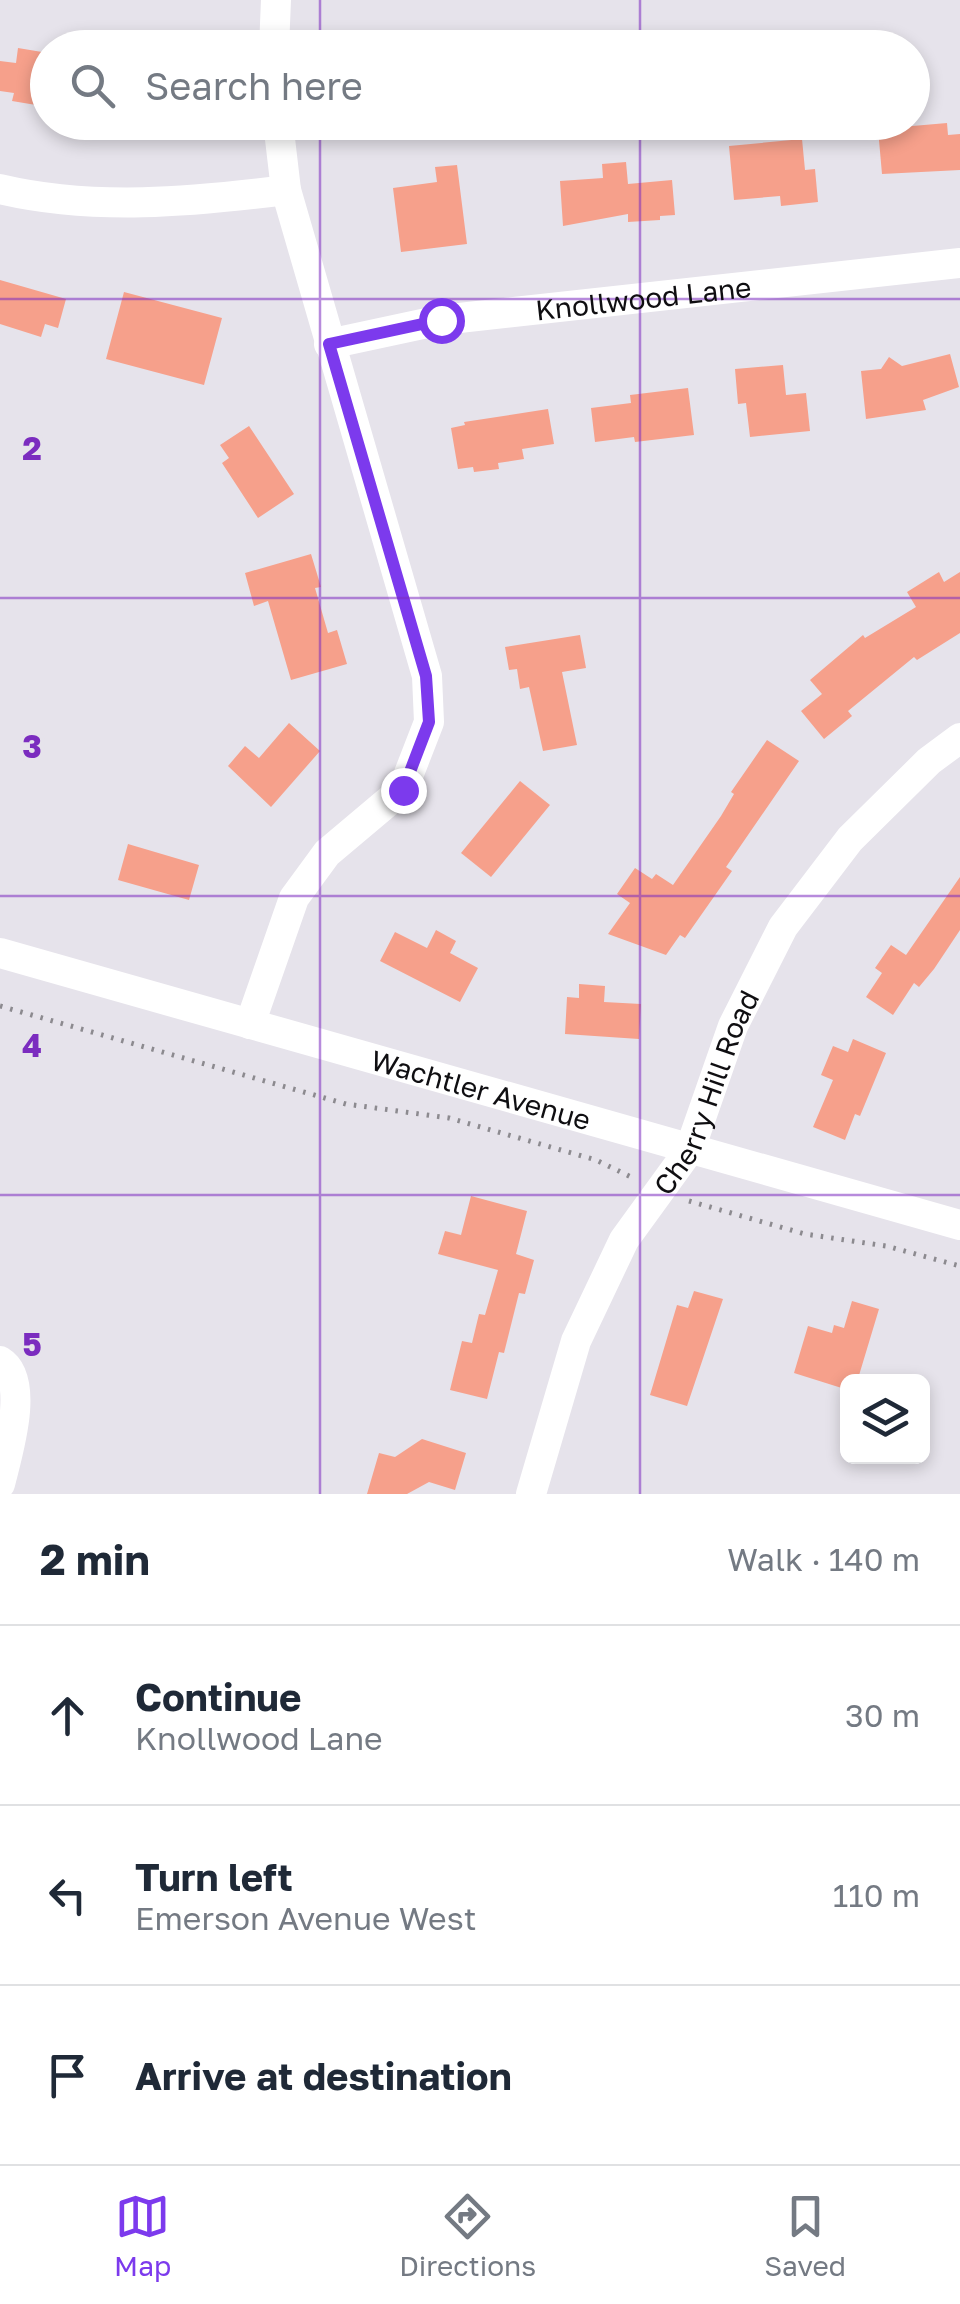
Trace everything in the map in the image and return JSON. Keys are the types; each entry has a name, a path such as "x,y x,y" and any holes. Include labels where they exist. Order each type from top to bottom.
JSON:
{"street":[{"path":"275,30 276,0"},
{"path":"250,1024 294,898 327,854 403,790 429,722 426,676 286,190 280,140"},
{"path":"0,189 46,200 201,201 286,190"},
{"name":"Knollwood Lane","path":"329,344 441,320 960,263"},
{"name":"Cherry Hill Road","path":"531,1494 576,1341 624,1240 690,1148 733,1026 784,927 850,839 929,761 960,738"},
{"name":"Wachtler Avenue","path":"0,953 960,1225"},
{"path":"0,1361 8,1366 16,1384 8,1409 0,1484"}],"path":[{"path":"0,1006 346,1104 449,1118 492,1130 596,1160 660,1191 722,1212 805,1234 886,1246 960,1266"}],"building":[{"path":"18,48 30,50 30,104 12,101 14,93 0,91 0,61 16,63"},
{"path":"947,123 948,135 960,134 960,170 882,174 879,140 930,140 930,124"},
{"path":"802,140 805,170 815,169 818,202 781,206 780,196 734,200 729,146"},
{"path":"626,162 628,184 672,180 675,215 628,222 628,214 563,226 560,181 603,178 602,164"},
{"path":"457,165 467,244 401,252 393,188 437,182 435,167"},
{"path":"0,280 66,299 58,328 45,324 41,337 0,324"},
{"path":"124,292 222,318 204,385 106,359"},
{"path":"950,354 959,387 923,400 926,410 866,419 861,371 881,369 889,357 902,366"},
{"path":"783,365 786,395 806,393 810,431 750,437 746,403 738,404 735,369"},
{"path":"688,388 694,435 595,442 591,408 631,403 630,395"},
{"path":"548,409 554,444 522,449 524,459 498,463 499,469 458,469 451,428 465,425 464,422"},
{"path":"249,426 294,494 258,518 222,463 229,458 220,445"},
{"path":"311,554 321,587 315,588 328,633 337,630 347,664 291,680 268,601 254,606 245,573"},
{"path":"939,572 944,582 960,572 960,633 917,660 914,657 848,711 852,716 824,739 801,711 822,694 810,680 863,635 865,638 916,607 907,592"},
{"path":"580,635 586,668 562,672 577,745 543,751 529,687 520,689 517,669 509,670 505,647"},
{"path":"289,723 320,751 271,807 228,766 245,746 259,758"},
{"path":"767,740 799,761 726,867 732,871 685,938 680,935 666,955 608,934 630,903 617,894 635,868 652,879 656,874 673,885"},
{"path":"520,781 550,805 491,877 461,853"},
{"path":"128,844 199,865 189,900 118,880"},
{"path":"960,877 960,930 934,969 919,987 914,983 893,1015 866,997 882,973 875,968 891,945 906,955"},
{"path":"436,930 456,941 450,953 478,968 460,1002 380,961 395,932 427,948"},
{"path":"579,984 605,986 604,1002 641,1004 639,1039 565,1034 567,997 579,998"},
{"path":"853,1039 886,1053 860,1116 855,1114 845,1140 813,1127 833,1080 821,1075 833,1046 848,1052"},
{"path":"471,1196 527,1211 516,1254 534,1260 525,1294 519,1293 504,1353 499,1352 487,1399 450,1390 462,1341 472,1343 479,1314 485,1315 498,1270 438,1254 445,1231 461,1235"},
{"path":"694,1291 723,1299 687,1406 650,1395 677,1305 688,1308"},
{"path":"852,1301 879,1309 859,1374 840,1374 840,1387 794,1373 808,1326 832,1333 834,1325 844,1328"},
{"path":"422,1439 466,1453 455,1490 429,1482 407,1494 367,1494 379,1453 395,1457"}],"route":[{"path":"403,790 429,722 426,676 329,344 441,320"}]}
